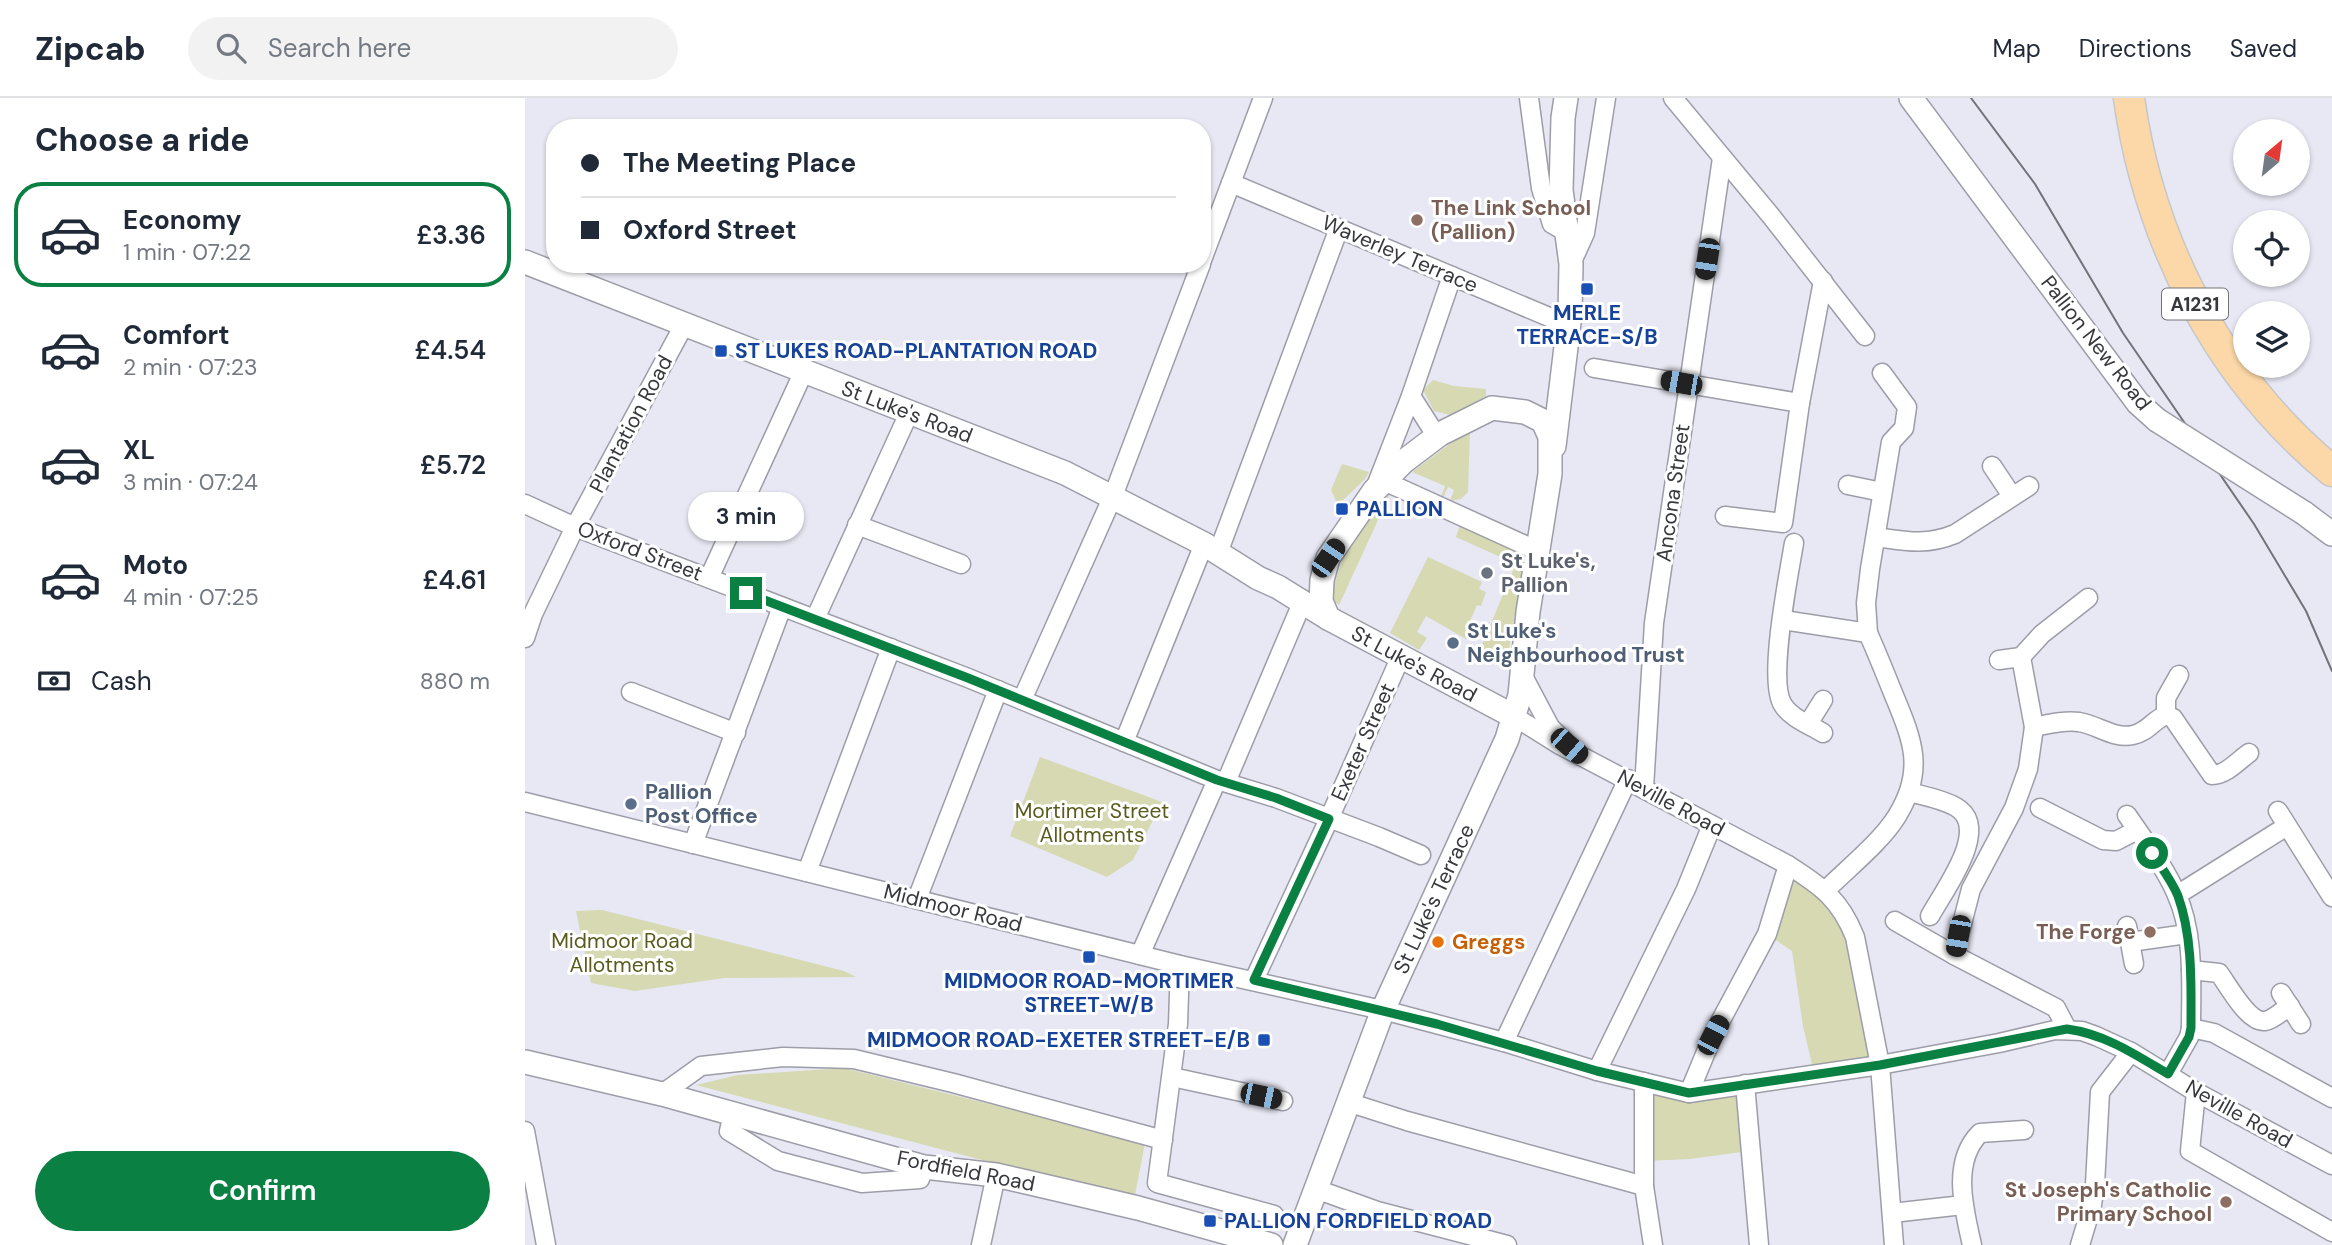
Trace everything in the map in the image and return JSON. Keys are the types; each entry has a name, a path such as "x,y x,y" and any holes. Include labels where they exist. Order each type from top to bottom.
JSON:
{"highway":[{"name":"A1231","path":"2129,98 2141,164 2155,211 2204,321 2255,393 2279,421 2332,471"},
{"name":"A1231","path":"2148,98 2164,176 2182,228 2201,276 2233,332"},
{"path":"2267,378 2281,396 2332,445"}],"street":[{"path":"1211,236 1263,98"},
{"path":"1529,98 1541,188 1552,224 1566,232"},
{"path":"1550,474 1568,325 1571,264 1561,190 1566,98"},
{"path":"1571,264 1585,233 1606,98"},
{"path":"1673,98 1865,336"},
{"name":"Pallion New Road","path":"1911,98 2139,403 2157,420 2304,513 2332,534"},
{"name":"Ancona Street","path":"1644,788 1654,622 1722,158"},
{"name":"Waverley Terrace","path":"1231,183 1568,325"},
{"path":"1124,742 1211,548 1339,228"},
{"name":"St Luke's Road","path":"526,264 546,272"},
{"name":"St Luke's Road","path":"549,273 1065,473 1211,548 1328,618 1515,717"},
{"path":"1022,700 1113,496 1197,273"},
{"path":"1379,486 1452,276"},
{"path":"1725,516 1783,523 1800,403 1823,281"},
{"name":"Plantation Road","path":"525,638 533,614 576,527 684,325"},
{"path":"1594,368 1800,403"},
{"path":"709,578 804,371"},
{"path":"1882,373 1907,407 1904,428 1891,442 1882,492 1866,603 1868,633 1912,738 1914,761 1909,792 1888,828 1826,890 1841,908 1855,937 1880,1065 1894,1245"},
{"path":"1328,618 1321,601 1328,558 1379,486 1403,462 1440,434 1493,408 1544,400 1556,388 1563,375"},
{"path":"1411,397 1432,429 1440,434"},
{"path":"1493,408 1525,412 1543,421 1550,437 1550,474"},
{"path":"815,620 909,413"},
{"path":"1992,466 2012,496"},
{"name":"St Luke's Terrace","path":"1295,1245 1383,1010 1515,717 1523,676 1528,612 1550,474"},
{"path":"1848,485 1882,492"},
{"path":"1876,537 1917,542 1942,539 1955,534 2029,485"},
{"path":"1379,486 1538,551"},
{"name":"Oxford Street","path":"525,504 576,527 998,690 1221,781 1379,836 1421,855"},
{"path":"857,525 961,564"},
{"path":"1794,543 1776,677 1778,693 1782,704 1791,714 1815,728 1823,700"},
{"path":"1278,587 1296,584 1326,566"},
{"path":"1999,660 2021,657 2042,634 2088,598"},
{"path":"1140,955 1302,603"},
{"path":"693,844 782,607"},
{"path":"1783,620 1868,633"},
{"path":"807,872 891,649"},
{"name":"Exeter Street","path":"1254,980 1401,656"},
{"path":"1954,955 1971,889 2024,785 2034,727 2021,657"},
{"path":"2166,715 2166,698 2179,675"},
{"path":"1471,694 1500,698 1513,689 1523,676 1550,727 1580,755"},
{"path":"917,899 998,690"},
{"path":"631,692 736,733"},
{"path":"1471,694 1500,725 1501,751 1528,737 1551,740"},
{"path":"2034,727 2057,722 2080,722 2105,732 2127,736 2147,730 2166,715 2173,718 2212,775 2224,771 2249,753"},
{"name":"Neville Road","path":"1515,717 1551,740 1788,865 1826,890"},
{"path":"1504,1042 1628,779"},
{"path":"1909,792 1956,807 1969,822 1971,831 1966,850 1930,916"},
{"name":"Midmoor Road","path":"525,802 1180,965 1383,1010 1504,1042 1597,1071 1689,1093"},
{"path":"2040,807 2103,840 2116,841 2132,822 2177,895 2187,934 2191,970 2191,1028 2189,1037 2168,1074"},
{"path":"2177,895 2283,818 2332,898"},
{"path":"1597,1071 1686,889 1712,825"},
{"path":"1689,1093 1713,1035 1767,934 1788,865"},
{"path":"1689,1093 1880,1065 2067,1029 2056,1009 1895,921"},
{"path":"2134,964 2129,934 2187,934"},
{"path":"1180,965 1178,1024 1157,1184 1274,1215"},
{"path":"2191,970 2219,972 2248,1013 2262,1021 2268,1020 2285,999 2301,1024"},
{"path":"2191,1028 2214,1033 2332,1098"},
{"name":"Neville Road","path":"2067,1029 2097,1035 2131,1052 2196,1092 2332,1165"},
{"path":"2080,1245 2092,1205 2095,1184 2100,1092 2131,1052"},
{"path":"661,1094 701,1066 782,1057 854,1059 1163,1140"},
{"name":"Fordfield Road","path":"525,1062 661,1094 924,1167 996,1175 1138,1208 1271,1245"},
{"path":"1172,1077 1283,1101"},
{"path":"1644,1082 1644,1186 1653,1245"},
{"path":"1745,1084 1759,1245"},
{"path":"2196,1092 2190,1151 2332,1232"},
{"path":"1360,1106 1644,1186"},
{"path":"733,1114 729,1131 778,1161 862,1183 920,1179 924,1167"},
{"path":"525,1130 546,1245"},
{"path":"1972,1245 1963,1205 1965,1156 1971,1142 1980,1133 2024,1130"},
{"path":"981,1245 996,1175"},
{"path":"1327,1194 1507,1245"},
{"path":"1892,1213 1963,1205"}],"green space":[{"path":"1433,380 1454,386 1486,389 1486,396 1450,415 1434,411 1423,390"},
{"path":"1470,429 1468,492 1461,499 1450,501 1454,490 1448,487 1443,498 1441,497 1445,486 1412,472"},
{"path":"1342,464 1369,472 1338,505 1331,490"},
{"path":"1390,494 1339,605 1330,597 1344,556 1367,517"},
{"path":"1460,525 1526,552 1505,660 1481,647 1516,564 1456,537"},
{"path":"1428,557 1482,582 1479,589 1486,592 1481,606 1477,605 1470,621 1473,624 1466,639 1426,616 1417,632 1427,638 1419,650 1390,633"},
{"name":"Mortimer Street Allotments","path":"1040,757 1162,802 1133,860 1107,877 1010,836"},
{"path":"1788,865 1841,909 1880,1065 1814,1073 1803,1026 1792,951 1767,934"},
{"name":"Midmoor Road Allotments","path":"602,910 844,971 856,977 724,978 635,991 591,983 576,911"},
{"path":"844,1068 1145,1143 1134,1200 696,1085 738,1075"},
{"path":"1644,1082 1745,1084 1749,1151 1690,1159 1645,1161"}],"tram line":[{"path":"1971,98 2035,184 2123,333 2254,524 2306,611 2332,671"}],"place":[{"name":"The Link School (Pallion)","path":"1417,220"},
{"name":"MERLE TERRACE-S/B","path":"1587,289"},
{"name":"ST LUKES ROAD-PLANTATION ROAD","path":"721,351"},
{"name":"PALLION","path":"1342,509"},
{"name":"St Luke's, Pallion","path":"1487,573"},
{"name":"St Luke's Neighbourhood Trust","path":"1453,643"},
{"name":"Pallion Post Office","path":"631,804"},
{"name":"The Forge","path":"2150,932"},
{"name":"Greggs","path":"1438,942"},
{"name":"MIDMOOR ROAD-MORTIMER STREET-W/B","path":"1089,957"},
{"name":"MIDMOOR ROAD-EXETER STREET-E/B","path":"1264,1040"},
{"name":"St Joseph's Catholic Primary School","path":"2226,1202"},
{"name":"PALLION FORDFIELD ROAD","path":"1210,1221"}],"route":[{"path":"746,593 968,678 1217,780 1276,798 1329,819 1254,980 1437,1024 1597,1071 1689,1093 1880,1065 2067,1029 2097,1035 2168,1074 2189,1037 2191,1028 2191,970 2184,917 2177,895 2152,853"}]}
